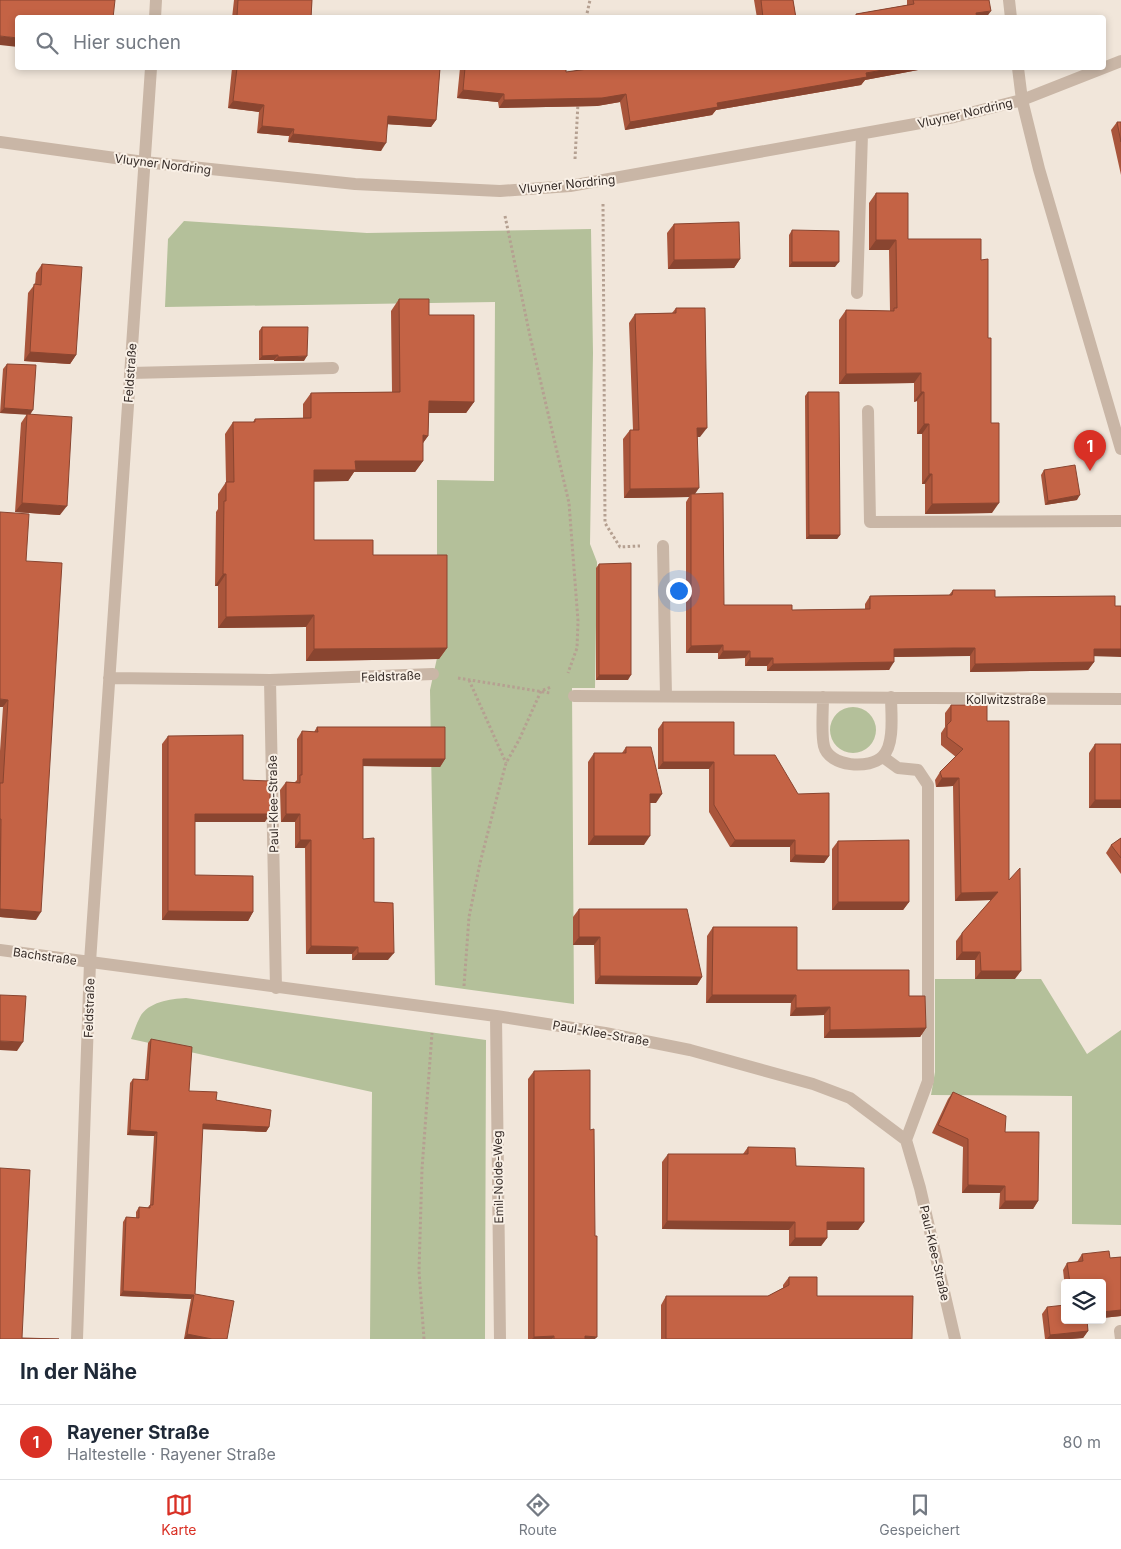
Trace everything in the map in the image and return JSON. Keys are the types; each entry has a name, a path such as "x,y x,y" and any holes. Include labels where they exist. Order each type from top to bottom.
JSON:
{"street":[{"path":"155,15 156,0"},
{"path":"1009,0 1011,15"},
{"name":"Vluyner Nordring","path":"1106,67 1121,61"},
{"name":"Feldstraße","path":"77,1339 90,962 151,70"},
{"path":"1018,70 1022,100 1039,169 1121,449"},
{"name":"Vluyner Nordring","path":"0,142 144,162 355,184 500,191 602,181 954,117 1022,100 1098,70"},
{"path":"857,294 862,134"},
{"path":"130,373 333,368"},
{"path":"868,411 870,522 1121,521"},
{"path":"663,546 666,696"},
{"name":"Feldstraße","path":"109,678 270,680 432,674"},
{"name":"Paul-Klee-Straße","path":"270,680 276,988"},
{"name":"Kollwitzstraße","path":"574,696 891,696 940,699 1121,699"},
{"path":"823,696 824,748 830,756 839,762 855,765 872,763 883,756 890,738 891,696"},
{"path":"883,756 898,768 918,770 928,785 928,1081 906,1140"},
{"name":"Bachstraße","path":"0,950 90,962"},
{"name":"Paul-Klee-Straße","path":"90,962 496,1016 605,1033 690,1050 813,1084 850,1098 906,1140 920,1188 955,1339"},
{"name":"Emil-Nolde-Weg","path":"496,1016 500,1339"}],"path":[{"path":"587,15 590,0"},
{"path":"576,185 575,152 578,98"},
{"path":"602,181 605,522 620,546 663,546"},
{"path":"500,191 530,336 569,503 578,621 576,648 565,682"},
{"path":"432,674 574,696"},
{"path":"469,680 506,763"},
{"path":"462,1012 469,917 480,863 506,763 519,740 541,691 557,685"},
{"path":"424,1339 419,1272 422,1169 434,1009"}],"green space":[{"path":"184,221 367,233 591,229 593,353 590,544 597,562 595,688 572,688 574,1004 435,985 430,690 437,658 437,480 494,481 495,302 165,307 168,239"},
{"path":"853,707 866,711 872,717 876,730 872,743 866,749 853,753 840,749 834,743 830,730 834,717 840,711"},
{"path":"935,979 1041,979 1087,1054 1121,1030 1121,1225 1072,1224 1072,1096 931,1095 935,1072"},
{"path":"186,998 486,1040 485,1339 370,1339 372,1092 131,1039 140,1017 148,1008 167,1000"}],"building":[{"path":"0,0 115,0 113,15 15,15 15,38 0,36"},
{"path":"238,0 312,0 311,15 237,15"},
{"path":"761,0 793,0 796,15 763,15"},
{"path":"913,0 989,0 991,11 976,13 976,15 856,14 914,4"},
{"path":"237,70 440,70 436,120 388,116 386,143 293,134 294,129 262,126 264,105 233,101"},
{"path":"465,70 566,70 566,72 580,70 883,70 866,73 867,77 717,103 718,107 630,122 626,94 602,98 504,100 504,94 463,90"},
{"path":"1117,122 1121,122 1121,142"},
{"path":"876,193 908,193 908,239 981,239 981,260 988,259 988,338 991,338 991,423 999,423 999,503 932,504 932,474 929,474 929,424 924,424 924,392 921,392 921,373 846,374 846,310 894,311 894,308 897,308 896,240 876,240"},
{"path":"739,222 740,259 674,260 674,224"},
{"path":"792,230 839,231 839,262 792,262"},
{"path":"42,264 82,267 76,355 30,352 34,284 41,285"},
{"path":"399,299 429,299 429,315 474,315 474,402 429,401 428,436 423,435 423,461 355,461 356,470 314,470 314,540 373,540 373,555 447,555 447,648 314,649 314,615 226,617 226,574 223,574 224,501 226,501 226,482 234,482 233,422 255,422 255,419 311,418 311,393 400,392"},
{"path":"676,308 705,308 707,428 697,428 699,488 630,489 630,430 639,430 635,314 676,313"},
{"path":"262,327 308,327 307,356 262,356"},
{"path":"7,364 36,365 33,410 4,408"},
{"path":"808,392 839,392 840,535 809,535"},
{"path":"27,414 72,417 67,506 22,503"},
{"path":"1075,465 1080,495 1048,501 1044,470"},
{"path":"723,493 724,605 792,605 792,610 870,609 870,596 952,595 953,590 995,590 995,597 1115,596 1115,606 1121,606 1121,649 1094,649 1094,662 975,664 975,648 953,648 894,649 894,662 773,664 773,658 750,658 750,651 723,651 723,645 691,646 691,494"},
{"path":"0,512 29,514 26,561 62,563 41,912 0,909 0,783 3,783 8,700 0,699"},
{"path":"631,563 631,675 599,675 599,564"},
{"path":"951,705 987,705 987,721 1009,721 1009,880 1020,868 1021,971 981,971 980,952 962,952 962,933 998,892 961,893 959,778 942,778 940,772 963,749 947,737 947,725 951,721"},
{"path":"663,722 734,722 734,755 775,755 798,794 829,793 829,856 795,855 795,840 735,840 714,805 714,762 663,762"},
{"path":"317,727 445,727 445,759 363,759 363,839 374,838 374,902 393,903 394,953 358,953 358,947 311,946 311,840 300,840 300,814 286,814 286,782 300,783 300,775 302,775 302,731 318,732"},
{"path":"243,735 243,780 270,781 270,814 195,814 195,875 253,876 253,912 168,911 168,736"},
{"path":"1095,744 1121,744 1121,800 1095,800"},
{"path":"626,747 651,747 662,794 650,794 650,836 594,836 594,753 626,753"},
{"path":"1121,838 1121,858 1111,845"},
{"path":"909,840 909,902 838,902 838,841"},
{"path":"579,909 687,909 702,977 600,976 600,937 579,937"},
{"path":"713,927 797,927 797,970 909,970 909,996 925,996 926,1028 830,1030 830,1007 796,1008 796,995 712,995"},
{"path":"0,995 26,996 23,1042 0,1041"},
{"path":"151,1039 192,1047 189,1091 217,1092 216,1100 271,1110 269,1127 203,1124 195,1294 234,1301 227,1339 212,1339 187,1334 194,1295 123,1291 126,1217 139,1218 139,1207 150,1208 150,1205 153,1205 157,1132 130,1130 133,1079 148,1080"},
{"path":"590,1070 590,1130 594,1129 595,1236 597,1236 597,1337 585,1336 585,1339 554,1339 554,1336 534,1337 534,1071"},
{"path":"953,1092 1006,1116 1005,1132 1039,1132 1038,1201 1005,1201 1005,1186 968,1185 968,1139 938,1125"},
{"path":"748,1147 795,1148 796,1166 864,1168 864,1222 827,1222 827,1238 795,1238 795,1222 667,1221 668,1154 748,1154"},
{"path":"0,1168 30,1170 22,1338 59,1339 0,1339"},
{"path":"1109,1251 1110,1258 1121,1257 1121,1310 1106,1312 1106,1279 1069,1279 1067,1263 1083,1261 1082,1254"},
{"path":"789,1277 817,1277 817,1296 913,1296 912,1339 666,1339 666,1296 768,1296 789,1285"},
{"path":"1061,1305 1061,1324 1087,1324 1088,1331 1050,1335 1047,1307"}],"place":[{"name":"Rayener Straße","path":"1090,471"}]}
